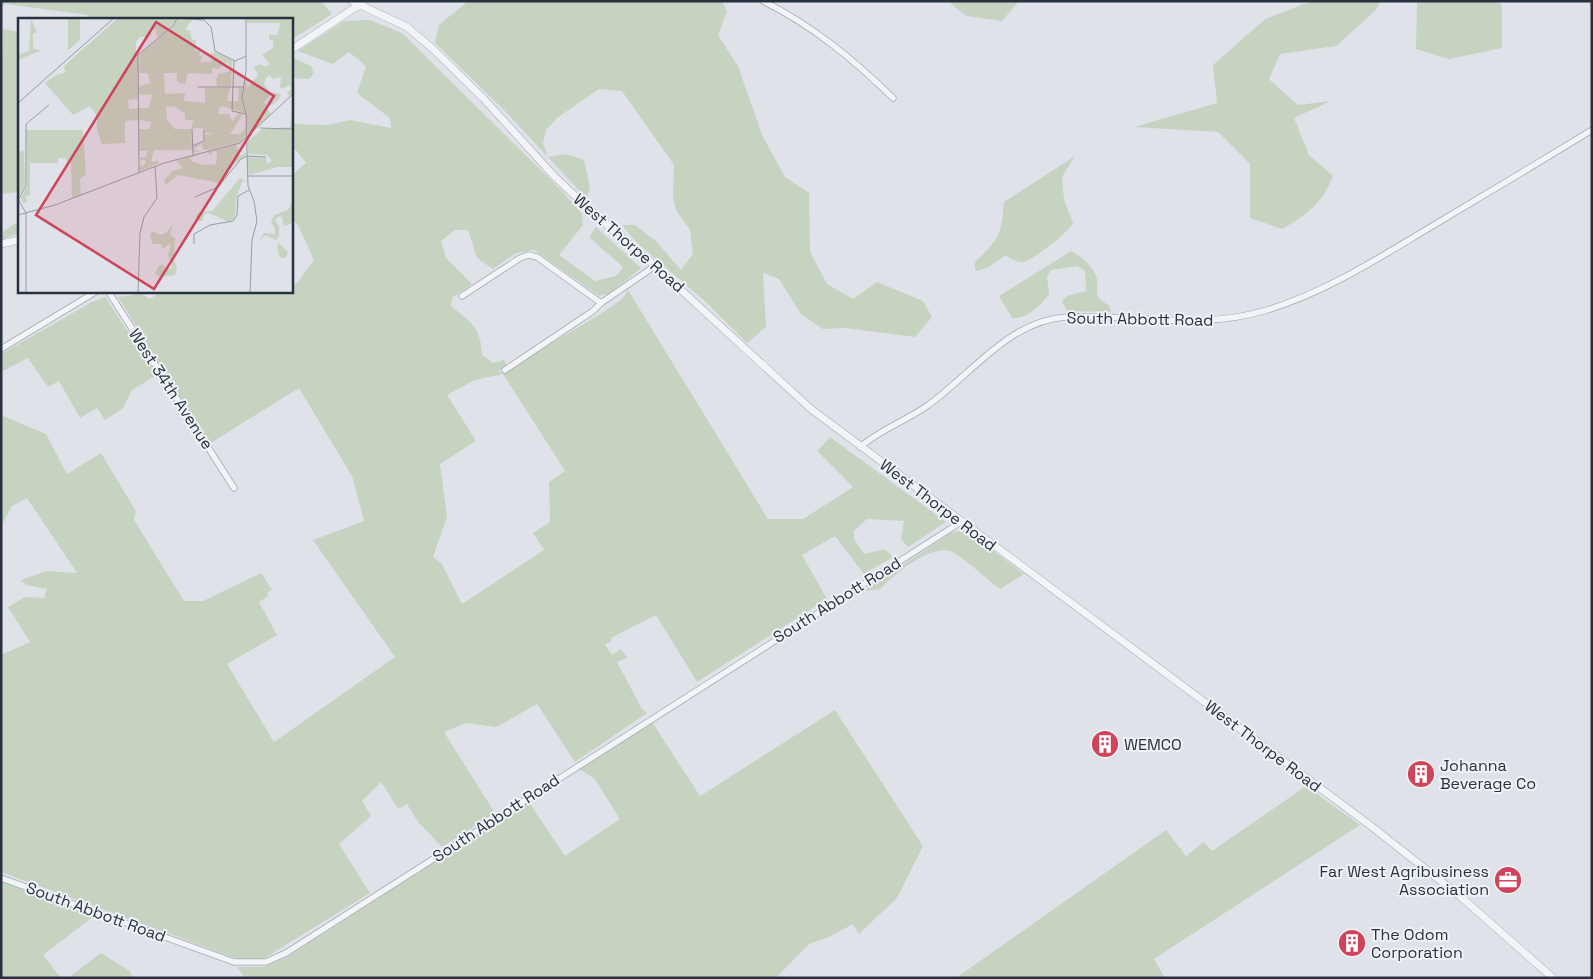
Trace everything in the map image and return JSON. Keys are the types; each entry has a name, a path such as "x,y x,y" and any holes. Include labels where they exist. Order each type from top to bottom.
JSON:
{"street":[{"name":"West Thorpe Road","path":"352,1 363,3 407,27 433,49 484,99 554,176 589,210 655,266 768,371 860,447 1371,826 1461,897 1553,978"},
{"path":"764,1 796,18 836,46 893,98"},
{"path":"292,49 363,3"},
{"name":"South Abbott Road","path":"860,447 870,439 928,405 1005,340 1041,321 1066,317 1204,322 1229,319 1268,310 1315,292 1362,269 1592,130"},
{"path":"1,244 18,240"},
{"path":"462,296 520,258 528,255 536,257 601,302"},
{"path":"505,370 593,311 601,302 655,266"},
{"path":"1,349 95,292"},
{"name":"West 34th Avenue","path":"109,292 234,488"},
{"name":"South Abbott Road","path":"1,878 234,962 266,962 286,953 960,522"}],"green space":[{"path":"1,1 321,1 332,14 292,39 292,18 87,18 88,15 6,4 1,6"},
{"path":"468,1 722,1 727,11 718,35 738,66 762,135 785,177 809,193 810,252 827,284 853,299 877,282 923,301 932,317 915,337 845,328 823,329 801,314 779,279 763,273 766,327 747,343 706,302 636,242 622,225 635,225 657,242 681,270 693,254 690,230 676,210 673,197 674,165 622,91 599,89 557,118 546,130 543,144 548,157 566,154 584,160 590,187 587,199 503,109 435,43 439,25"},
{"path":"948,1 1019,1 1002,21 966,16"},
{"path":"1312,1 1381,1 1376,10 1336,46 1280,54 1269,79 1298,105 1331,101 1294,118 1309,155 1333,176 1319,201 1306,213 1282,229 1250,218 1250,164 1218,132 1134,127 1217,103 1213,65 1265,19"},
{"path":"1417,1 1498,1 1502,6 1502,48 1449,59 1416,49"},
{"path":"370,20 402,33 560,189 582,214 583,225 559,255 595,281 616,276 623,267 589,237 596,227 641,268 610,293 599,296 534,250 516,253 493,269 477,258 468,230 455,230 441,241 446,258 472,284 452,298 451,306 474,326 480,338 482,355 493,363 504,360 507,366 498,371 503,373 605,311 623,298 628,290 768,519 803,519 853,487 817,451 830,437 946,522 908,547 901,539 904,521 867,519 854,531 854,539 864,554 885,549 893,557 864,574 835,536 802,555 827,599 697,682 656,615 611,638 612,640 605,645 612,655 621,649 627,658 617,662 642,709 647,713 575,762 537,704 496,727 466,723 444,732 495,813 442,847 418,822 407,804 399,809 397,807 381,782 362,801 371,816 339,844 370,893 263,959 243,961 1,872 1,655 30,642 8,607 25,597 44,598 47,589 26,585 21,580 47,571 77,573 27,498 12,506 1,526 1,415 46,434 67,474 101,453 136,511 134,520 184,601 203,601 261,573 272,590 267,593 268,596 259,602 277,635 227,664 274,742 395,657 313,540 364,521 352,476 299,388 209,444 118,297 141,294 150,299 160,292 292,292 292,285 298,282 314,260 298,225 292,220 292,175 306,163 296,150 292,149 292,124 327,125 350,120 391,128 390,118 357,93 366,66 349,52 333,64 298,51 344,21","holes":["503,374 565,471 549,482 550,522 533,533 544,550 462,604 442,564 433,557 447,517 440,464 476,441 447,395 475,380"]},
{"path":"3,29 18,32 18,192 1,194"},
{"path":"292,57 311,66 314,73 309,79 292,78"},
{"path":"1075,156 1062,177 1064,200 1073,223 1070,227 1051,245 1029,260 1019,262 1006,255 987,268 977,271 975,269 975,262 998,236 1002,222 1004,202"},
{"path":"18,222 18,233 1,240 1,233"},
{"path":"1071,251 1092,268 1097,281 1097,296 1109,305 1111,312 1067,311 1062,301 1067,296 1086,291 1085,271 1078,266 1051,270 1047,276 1049,295 1028,314 1012,318 999,296"},
{"path":"105,297 157,375 132,390 123,408 105,420 97,408 80,418 59,381 48,387 28,358 1,372 1,354 92,302"},
{"path":"965,530 1024,574 1000,589 955,553 941,550 932,552 912,562 893,576 880,589 863,591 951,533"},
{"path":"835,710 923,846 897,898 859,934 853,924 829,937 809,944 776,978 245,978 237,967 263,967 287,957 528,801 565,856 620,819 594,778 579,769 652,722 700,796"},
{"path":"1306,786 1360,825 1154,959 1165,978 956,978 1166,830 1186,856 1204,842 1212,851"},
{"path":"1,881 94,916 43,955 61,978 1,978"},
{"path":"101,953 131,972 132,978 68,978"}],"place":[{"name":"WEMCO","path":"1105,744"},
{"name":"Johanna Beverage Co","path":"1421,774"},
{"name":"Far West Agribusiness Association","path":"1508,880"},
{"name":"The Odom Corporation","path":"1352,943"}]}
